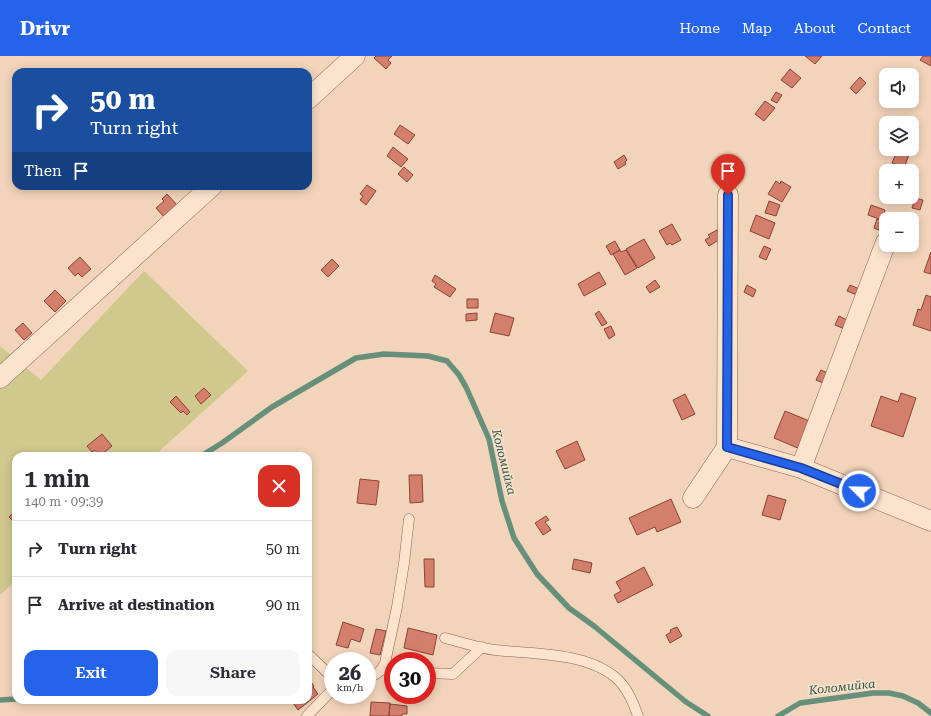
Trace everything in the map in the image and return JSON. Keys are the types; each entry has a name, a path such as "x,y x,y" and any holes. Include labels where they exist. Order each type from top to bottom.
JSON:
{"street":[{"path":"312,95 355,56"},
{"path":"0,378 208,190"},
{"path":"693,498 727,447 728,195"},
{"path":"801,468 882,252"},
{"path":"727,447 801,468 931,521"}],"lane":[{"path":"376,675 382,670 385,664 397,607 409,519"},
{"path":"445,638 493,649 572,658 603,669 616,678 626,689 638,716"},
{"path":"436,673 453,674 482,647"},
{"path":"312,658 324,669"},
{"path":"308,716 324,699"}],"shaded area":[{"path":"144,271 248,371 158,452 12,452 12,584 0,595 0,346 41,380"}],"building":[{"path":"376,56 392,56 388,60 391,63 386,69 374,58"},
{"path":"805,56 822,56 815,64"},
{"path":"923,56 931,56 931,66 920,60"},
{"path":"790,69 801,78 792,88 781,80"},
{"path":"860,77 866,83 856,94 850,88"},
{"path":"776,92 782,95 777,103 771,100"},
{"path":"765,101 775,108 764,121 755,114"},
{"path":"400,125 415,135 408,144 394,134"},
{"path":"393,147 408,159 401,167 387,156"},
{"path":"624,155 627,160 625,162 626,164 618,169 614,162"},
{"path":"895,156 908,156 906,164 892,163"},
{"path":"404,167 413,175 407,182 398,174"},
{"path":"776,181 780,184 781,181 791,187 782,202 768,194"},
{"path":"367,185 376,191 366,205 360,200 363,196 360,194"},
{"path":"167,194 177,205 164,217 156,208 164,201 162,199"},
{"path":"919,199 923,200 920,210 912,208 913,204 919,204"},
{"path":"769,201 780,205 776,216 765,213"},
{"path":"871,205 885,210 884,212 879,212 879,219 868,215"},
{"path":"756,215 775,223 769,239 750,231"},
{"path":"877,219 879,220 879,230 874,228"},
{"path":"672,224 681,240 672,245 670,243 667,245 659,231"},
{"path":"717,230 722,238 709,246 705,240 710,237 708,235"},
{"path":"644,239 655,258 638,268 626,249"},
{"path":"615,241 620,250 611,255 606,246"},
{"path":"764,246 771,249 766,260 759,257"},
{"path":"620,250 621,252 626,250 637,268 625,275 613,254"},
{"path":"931,252 931,274 924,272"},
{"path":"80,257 91,269 82,277 78,273 75,276 68,268"},
{"path":"332,259 339,266 328,277 321,270"},
{"path":"599,272 606,284 584,296 578,284"},
{"path":"435,275 456,289 450,297 434,287 436,284 432,281"},
{"path":"655,280 660,287 650,293 646,287"},
{"path":"747,285 756,290 753,297 744,292"},
{"path":"850,285 864,291 862,297 847,291"},
{"path":"55,290 66,301 55,312 44,301"},
{"path":"926,295 931,297 931,331 913,325 918,309 921,310"},
{"path":"467,299 478,299 478,308 467,308"},
{"path":"599,311 607,323 602,326 595,314"},
{"path":"477,313 477,320 466,321 466,314"},
{"path":"495,313 514,318 509,336 490,332"},
{"path":"839,316 851,322 847,330 835,325"},
{"path":"23,323 32,333 24,340 15,330"},
{"path":"611,326 615,335 609,339 604,329"},
{"path":"821,370 832,375 828,385 816,380"},
{"path":"204,388 211,395 201,404 195,396"},
{"path":"901,393 916,398 903,437 871,426 881,396 898,402"},
{"path":"685,394 695,414 682,420 673,400"},
{"path":"176,396 190,412 187,415 183,411 181,413 170,402"},
{"path":"785,411 812,422 800,449 774,438"},
{"path":"102,434 112,446 105,452 97,452 95,450 92,452 87,446"},
{"path":"577,441 585,460 565,469 556,451"},
{"path":"409,475 422,475 423,502 410,503"},
{"path":"360,479 379,481 376,505 357,503"},
{"path":"768,495 786,500 780,520 762,515"},
{"path":"671,499 681,522 657,532 655,527 637,535 629,518"},
{"path":"546,516 549,520 545,522 551,530 543,535 535,523"},
{"path":"424,559 434,559 434,587 425,587"},
{"path":"574,559 592,563 590,573 572,569"},
{"path":"644,567 653,585 618,603 614,595 621,591 616,582"},
{"path":"343,622 364,629 360,642 351,639 348,648 336,645"},
{"path":"677,627 682,636 670,643 666,635 671,632 670,630"},
{"path":"408,628 437,635 434,652 421,652 404,648"},
{"path":"376,629 386,631 380,655 376,654 376,652 370,652"},
{"path":"312,683 314,686 313,687 318,694 312,699"},
{"path":"376,702 390,704 389,716 370,716 371,704 376,704"},
{"path":"294,704 306,704 298,710"},
{"path":"390,704 407,706 407,714 402,714 402,716 389,716"}],"waterway":[{"name":"Коломийка","path":"207,452 272,407 356,358 384,354 428,356 447,361 459,375 466,387 489,439 502,501 514,538 537,574 569,608 594,626 686,702 708,716"},
{"name":"Коломийка","path":"778,716 800,703 873,693 889,693 903,696 918,703 931,713"},
{"name":"Коломийка","path":"0,700 12,699"}],"route":[{"path":"728,195 727,447 801,468 859,491"}]}
